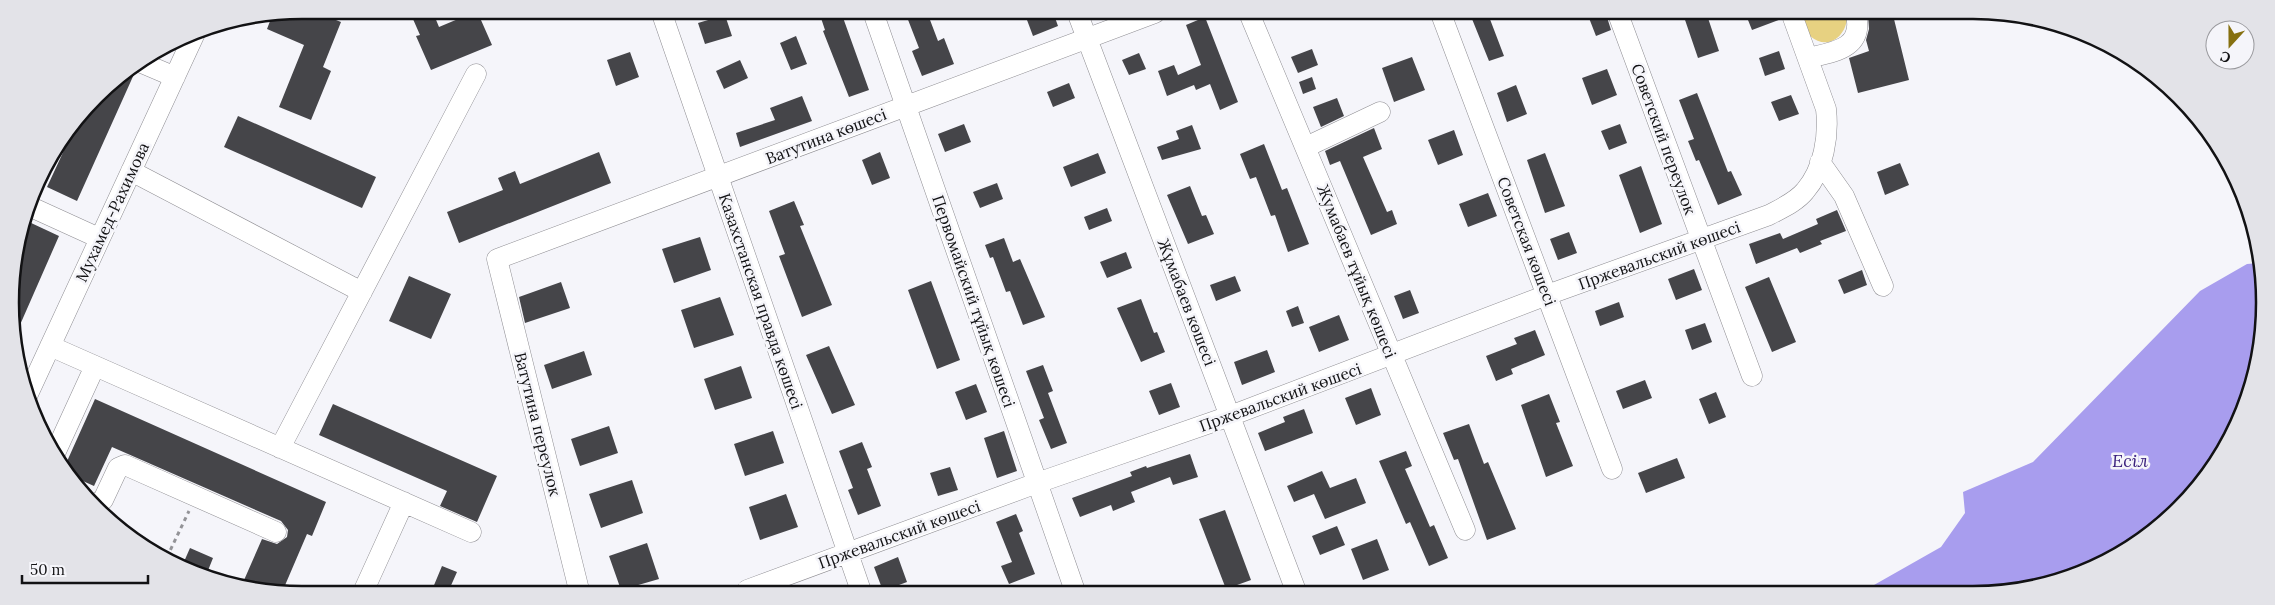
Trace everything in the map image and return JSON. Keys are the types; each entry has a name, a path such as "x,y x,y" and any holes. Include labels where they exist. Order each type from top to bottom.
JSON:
{"street":[{"name":"Казахстанская правда көшесі","path":"664,19 860,586"},
{"name":"Первомайский тұйық көшесі","path":"874,19 1073,586"},
{"name":"Жұмабаев көшесі","path":"1080,19 1294,586"},
{"name":"Ватутина көшесі","path":"497,259 1139,19"},
{"name":"Жумабаев тұйық көшесі","path":"1252,19 1465,530"},
{"name":"Советская көшесі","path":"1443,19 1612,469"},
{"name":"Советский переулок","path":"1620,19 1752,376"},
{"path":"1793,19 1826,109 1826,137 1820,162 1844,196 1883,286"},
{"path":"1808,58 1840,50 1854,40 1858,26 1857,19"},
{"name":"Мухамед-Рахимова","path":"31,386 191,41"},
{"path":"148,65 175,77"},
{"path":"280,448 476,74"},
{"path":"1306,146 1380,112"},
{"name":"Пржевальский көшесі","path":"758,586 1230,416 1547,296 1770,215 1790,204 1806,190 1820,162"},
{"path":"131,171 362,292"},
{"path":"35,210 99,238"},
{"name":"Ватутина переулок","path":"497,259 578,586"},
{"path":"50,346 471,532"},
{"path":"59,446 95,366"},
{"path":"100,501 103,500 118,468 123,465 276,532"},
{"path":"366,586 404,502"}],"path":[{"path":"169,553 196,497"}],"shaded area":[{"path":"1801,19 1846,19 1840,35 1830,42 1817,41 1805,29"}],"water":[{"name":"Есіл","path":"2254,263 2254,265 2256,321 2251,358 2241,394 2227,428 2208,460 2186,490 2160,516 2130,538 2098,557 2046,577 1991,586 1873,586 1941,547 1965,513 1963,492 2033,462 2200,291 2247,264"}],"building":[{"path":"284,19 334,19 341,22 323,67 331,71 311,120 279,107 304,45 267,29 270,20"},
{"path":"413,19 436,19 439,27 458,19 481,19 492,45 431,70 416,36 420,35"},
{"path":"712,19 726,19 732,36 705,44 698,23"},
{"path":"821,19 844,19 869,90 849,97 823,31 825,30"},
{"path":"908,19 930,19 938,41 944,38 954,64 922,76 912,51 919,48"},
{"path":"1027,19 1056,19 1058,26 1033,36"},
{"path":"1200,19 1206,19 1238,102 1220,110 1210,84 1196,90 1194,85 1167,96 1158,71 1174,65 1178,75 1201,65 1186,25"},
{"path":"1472,19 1490,19 1504,56 1489,61"},
{"path":"1589,19 1608,19 1611,30 1596,36"},
{"path":"1685,19 1708,19 1719,51 1698,58"},
{"path":"1748,19 1781,19 1752,30"},
{"path":"1868,19 1894,19 1909,80 1858,93 1849,58 1869,51 1866,40 1869,29"},
{"path":"796,36 807,64 791,70 780,43"},
{"path":"1312,49 1318,65 1298,73 1291,57"},
{"path":"1779,51 1785,69 1765,76 1759,58"},
{"path":"630,52 639,77 616,86 607,60"},
{"path":"1139,53 1146,69 1129,75 1122,60"},
{"path":"1412,57 1425,90 1394,102 1382,68"},
{"path":"740,60 748,78 724,89 716,71"},
{"path":"1607,69 1617,95 1592,105 1582,78"},
{"path":"134,74 77,201 47,187 65,148 77,130 115,89"},
{"path":"1312,77 1316,89 1303,94 1299,82"},
{"path":"1069,83 1075,98 1053,107 1047,92"},
{"path":"1516,85 1527,114 1507,122 1497,93"},
{"path":"1697,93 1728,172 1731,171 1742,195 1718,205 1699,160 1696,161 1688,141 1694,139 1679,100"},
{"path":"1791,95 1799,114 1779,121 1771,102"},
{"path":"802,96 812,121 740,147 736,133 775,120 770,108"},
{"path":"1337,98 1344,116 1321,127 1313,107"},
{"path":"238,116 376,177 362,208 224,147"},
{"path":"964,124 971,142 945,152 938,134"},
{"path":"1620,124 1627,143 1609,150 1601,131"},
{"path":"1192,125 1201,149 1162,160 1157,147 1179,139 1176,131"},
{"path":"1374,128 1382,149 1363,157 1387,212 1392,210 1397,224 1371,235 1340,161 1330,165 1325,151"},
{"path":"1454,130 1463,155 1438,165 1428,140"},
{"path":"1264,144 1282,190 1287,188 1309,244 1288,252 1275,215 1271,216 1256,177 1250,179 1240,154"},
{"path":"599,152 611,183 459,243 447,212 503,190 498,178 515,171 520,184"},
{"path":"880,152 890,178 872,185 862,160"},
{"path":"1098,153 1106,173 1071,187 1063,167"},
{"path":"1545,153 1565,206 1545,213 1527,160"},
{"path":"1900,163 1909,185 1885,195 1877,172"},
{"path":"1641,166 1662,224 1640,233 1619,175"},
{"path":"997,183 1003,199 980,208 973,192"},
{"path":"1190,186 1202,216 1206,215 1214,234 1188,244 1167,195"},
{"path":"1488,193 1497,216 1468,227 1459,204"},
{"path":"794,201 804,225 800,226 832,305 802,317 779,256 785,254 769,211"},
{"path":"1107,208 1112,221 1089,230 1084,217"},
{"path":"1837,210 1846,231 1820,241 1822,244 1800,253 1797,248 1756,264 1749,244 1780,233 1783,239 1818,224 1816,219"},
{"path":"30,223 59,236 20,326 19,284 24,247"},
{"path":"1569,232 1577,253 1558,260 1550,239"},
{"path":"700,237 711,270 674,283 662,249"},
{"path":"1004,238 1013,262 1020,259 1045,317 1023,325 1010,291 1006,292 993,257 990,258 985,245"},
{"path":"1126,252 1132,268 1107,278 1100,262"},
{"path":"1694,269 1702,290 1676,300 1668,279"},
{"path":"1862,270 1867,285 1844,294 1838,280"},
{"path":"409,276 451,294 431,339 389,321"},
{"path":"1235,276 1241,291 1216,301 1210,285"},
{"path":"1769,277 1796,342 1772,352 1745,287"},
{"path":"931,281 960,360 937,369 908,290"},
{"path":"561,282 570,308 525,323 519,297"},
{"path":"1410,290 1419,313 1403,319 1394,296"},
{"path":"720,297 734,335 694,348 681,310"},
{"path":"1141,299 1154,333 1157,332 1165,352 1141,362 1117,308"},
{"path":"1619,302 1624,317 1600,326 1595,311"},
{"path":"1298,306 1304,323 1292,327 1286,311"},
{"path":"1339,315 1349,340 1319,352 1309,327"},
{"path":"1705,323 1712,342 1692,350 1685,330"},
{"path":"1535,330 1545,355 1511,369 1513,374 1496,381 1486,356 1517,344 1514,338"},
{"path":"829,346 855,405 832,414 806,355"},
{"path":"1267,350 1275,372 1242,385 1234,362"},
{"path":"584,351 592,375 552,389 544,365"},
{"path":"1043,365 1053,391 1048,393 1067,443 1051,449 1039,420 1044,418 1026,371"},
{"path":"741,366 752,398 715,410 704,379"},
{"path":"1645,380 1652,398 1623,409 1616,391"},
{"path":"1171,383 1180,407 1159,415 1149,391"},
{"path":"976,384 987,412 966,420 955,392"},
{"path":"1371,388 1381,415 1356,425 1345,398"},
{"path":"1716,392 1726,417 1709,424 1699,399"},
{"path":"1549,394 1560,422 1556,423 1573,466 1546,477 1521,405"},
{"path":"95,399 326,502 312,536 307,534 285,586 265,584 244,580 262,539 277,544 287,537 288,530 281,521 112,447 94,486 81,480 67,461"},
{"path":"333,404 497,476 477,522 440,506 447,491 319,435"},
{"path":"1304,409 1313,433 1265,451 1258,433 1285,422 1283,417"},
{"path":"1469,424 1484,464 1488,462 1516,529 1487,540 1458,459 1454,460 1443,433"},
{"path":"609,426 618,453 580,466 571,439"},
{"path":"773,431 784,463 745,476 734,444"},
{"path":"1004,431 1017,471 997,478 984,438"},
{"path":"862,442 872,467 867,469 881,506 858,515 848,490 853,488 839,451"},
{"path":"1406,451 1412,466 1405,469 1430,527 1434,525 1448,558 1429,566 1410,522 1406,524 1379,461"},
{"path":"1190,454 1198,477 1173,485 1170,477 1131,492 1135,502 1113,511 1111,505 1080,517 1072,498 1132,476 1130,472 1146,466 1147,468"},
{"path":"1677,458 1685,478 1646,493 1638,473"},
{"path":"950,467 958,490 938,496 930,473"},
{"path":"1322,471 1330,488 1356,478 1366,503 1325,519 1314,494 1294,502 1287,486"},
{"path":"632,480 643,513 601,528 589,494"},
{"path":"786,494 798,527 760,540 749,507"},
{"path":"1225,510 1251,580 1234,586 1225,586 1199,519"},
{"path":"1016,514 1023,531 1019,533 1035,574 1009,584 1001,566 1012,562 996,522"},
{"path":"1337,526 1345,545 1320,555 1312,536"},
{"path":"1377,539 1389,570 1363,580 1351,549"},
{"path":"647,543 659,579 635,586 620,586 609,556"},
{"path":"190,548 213,558 208,570 185,561"},
{"path":"898,557 907,582 896,586 881,586 874,567"},
{"path":"442,566 457,572 451,586 434,586"}]}
